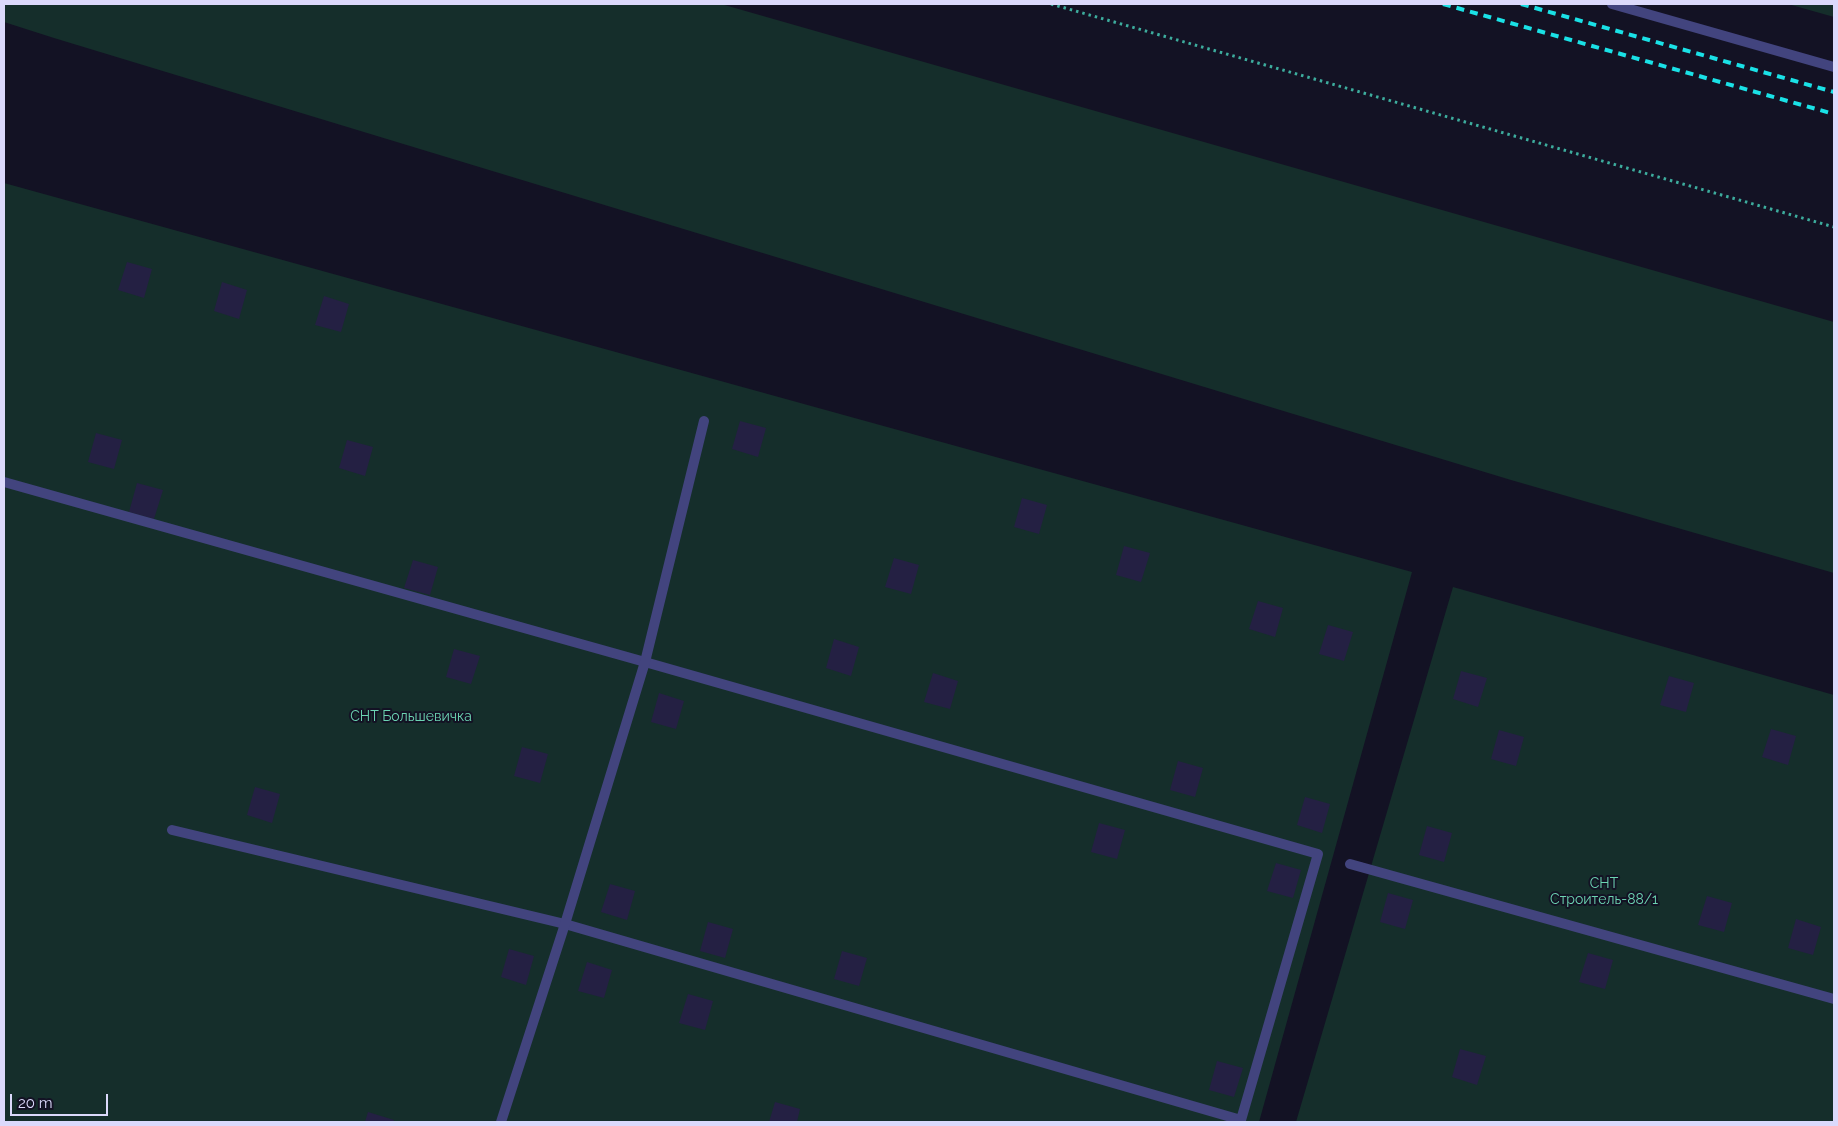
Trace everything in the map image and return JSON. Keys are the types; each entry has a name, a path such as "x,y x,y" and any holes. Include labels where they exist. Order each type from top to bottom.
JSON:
{"street":[{"path":"1612,4 1834,67"},
{"path":"501,1122 565,924 645,662 704,421"},
{"path":"4,482 1318,854 1241,1120 565,924 172,830"},
{"path":"1350,864 1834,999"}],"path":[{"path":"1051,4 1834,227"}],"green space":[{"path":"4,4 721,4 1834,322 1834,573 1511,480 54,38 4,22"},
{"path":"1788,4 1834,4 1834,17"},
{"name":"СНТ Большевичка","path":"4,183 1412,572 1259,1122 4,1122"},
{"name":"СНТ Строитель-88/1","path":"1453,587 1834,695 1834,1122 1296,1122"}],"building":[{"path":"127,262 152,269 144,298 118,290"},
{"path":"222,282 247,290 239,319 214,311"},
{"path":"324,296 349,304 341,332 315,325"},
{"path":"740,421 766,428 758,457 732,449"},
{"path":"96,433 122,440 114,469 88,462"},
{"path":"347,440 373,447 365,476 339,468"},
{"path":"137,483 163,490 154,519 129,512"},
{"path":"1022,498 1047,505 1039,534 1014,527"},
{"path":"1124,546 1150,553 1141,582 1116,575"},
{"path":"894,558 919,565 911,594 885,587"},
{"path":"413,560 438,567 430,595 404,588"},
{"path":"1258,601 1283,608 1275,637 1249,629"},
{"path":"1328,625 1353,632 1344,661 1319,654"},
{"path":"834,639 859,647 851,676 826,668"},
{"path":"454,649 480,656 471,684 446,677"},
{"path":"1461,671 1487,678 1478,707 1453,699"},
{"path":"933,673 958,681 950,709 924,702"},
{"path":"1669,676 1694,683 1686,712 1660,705"},
{"path":"659,693 684,701 676,729 651,722"},
{"path":"1771,729 1796,736 1788,765 1762,757"},
{"path":"1499,730 1524,737 1516,766 1491,759"},
{"path":"522,747 548,754 540,783 514,776"},
{"path":"1178,761 1203,768 1195,797 1170,790"},
{"path":"255,787 280,794 272,823 247,815"},
{"path":"1305,797 1330,804 1322,833 1297,825"},
{"path":"1099,823 1125,830 1117,859 1091,852"},
{"path":"1427,826 1452,833 1444,862 1419,855"},
{"path":"1276,863 1301,870 1293,898 1267,891"},
{"path":"610,884 635,891 627,920 601,912"},
{"path":"1388,893 1413,900 1405,929 1380,922"},
{"path":"1707,896 1732,903 1724,932 1698,925"},
{"path":"1796,919 1821,927 1813,955 1788,948"},
{"path":"708,922 733,929 725,958 700,951"},
{"path":"509,949 534,956 526,985 501,977"},
{"path":"842,951 867,958 859,986 834,979"},
{"path":"1588,953 1613,960 1605,989 1579,982"},
{"path":"587,962 612,970 604,998 578,991"},
{"path":"688,994 713,1001 705,1030 679,1023"},
{"path":"1460,1049 1486,1056 1477,1085 1452,1077"},
{"path":"1217,1061 1243,1068 1234,1097 1209,1090"},
{"path":"775,1102 800,1109 797,1122 769,1122"},
{"path":"368,1112 394,1120 393,1122 365,1122"}],"railway":[{"path":"1443,4 1834,114"},
{"path":"1521,4 1834,92"}]}
